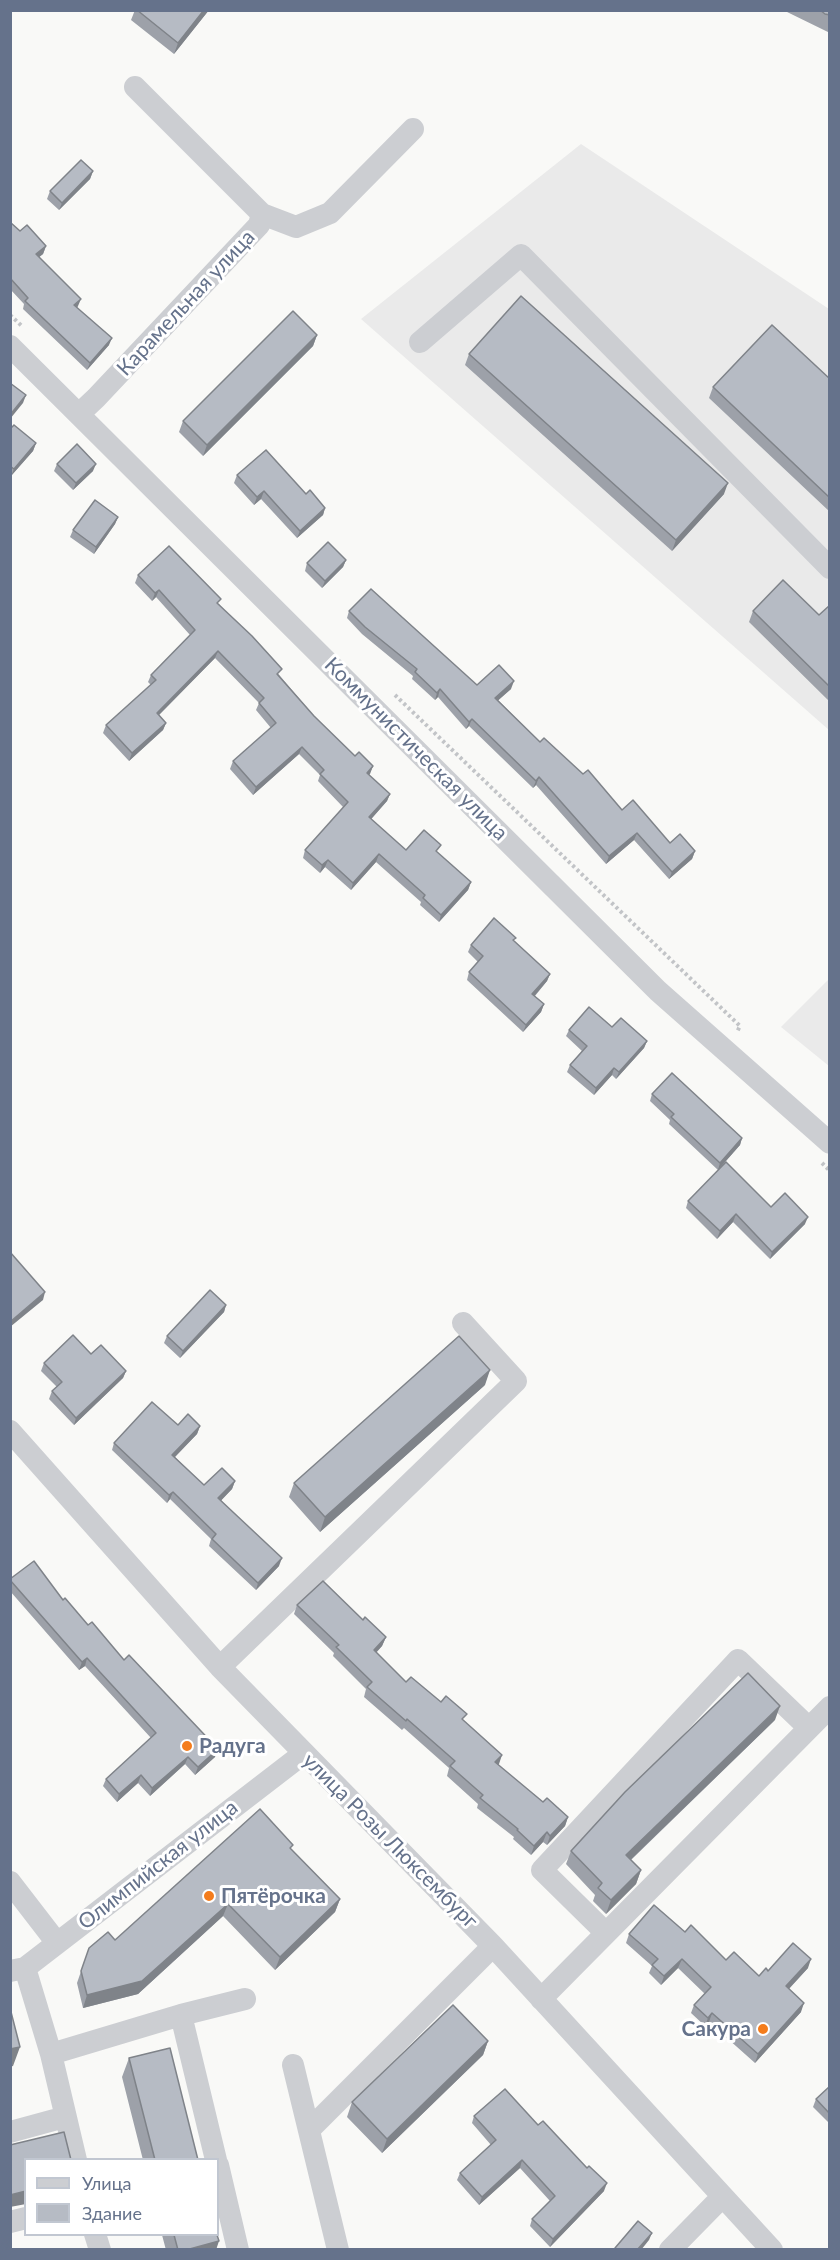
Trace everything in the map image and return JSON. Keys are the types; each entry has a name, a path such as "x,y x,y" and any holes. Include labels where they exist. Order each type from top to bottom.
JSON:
{"street":[{"name":"Карамельная улица","path":"79,414 260,225 262,214 135,87"},
{"path":"262,214 296,227 330,213 413,129"},
{"path":"420,342 521,255 830,568"},
{"name":"Коммунистическая улица","path":"10,346 658,991 830,1143"},
{"path":"220,1667 516,1382 464,1323"},
{"name":"улица Розы Люксембург","path":"10,1431 220,1667 493,1946 772,2250"},
{"path":"606,1933 542,1870 738,1660 809,1728"},
{"path":"541,1999 830,1707"},
{"name":"Олимпийская улица","path":"18,1970 57,1943 303,1754"},
{"path":"10,1882 57,1943"},
{"path":"310,2129 493,1946"},
{"path":"18,1970 51,2054 75,2158"},
{"path":"51,2054 181,2015 245,1999"},
{"path":"181,2015 216,2158"},
{"path":"293,2065 338,2250"},
{"path":"10,2132 65,2117"},
{"path":"219,2169 238,2250"},
{"path":"670,2250 722,2197"}],"shaded area":[{"path":"581,144 829,309 829,730 361,319"},
{"path":"829,979 829,1066 781,1027"}],"building":[{"path":"137,10 204,10 178,43"},
{"path":"820,10 830,10 830,15 825,14"},
{"path":"81,160 93,171 62,203 50,191"},
{"path":"10,222 20,231 27,225 46,246 36,254 81,299 74,305 112,338 90,363 25,301 28,298 10,278"},
{"path":"521,296 728,483 676,540 469,354"},
{"path":"293,311 317,335 207,445 183,421"},
{"path":"772,325 830,379 830,498 713,387"},
{"path":"10,383 26,395 10,415"},
{"path":"14,425 36,443 14,469 10,466 10,429"},
{"path":"77,444 96,464 76,483 57,464"},
{"path":"266,450 306,494 310,490 325,508 300,531 264,491 257,497 237,475"},
{"path":"95,500 118,517 96,547 73,530"},
{"path":"328,542 346,560 325,581 307,563"},
{"path":"169,546 221,599 217,603 282,669 277,674 314,716 355,756 359,752 373,766 367,773 390,794 369,817 406,850 424,830 441,845 436,851 471,882 441,915 423,898 425,895 379,854 353,883 328,860 322,865 305,850 348,802 320,774 324,770 302,747 256,787 233,761 276,723 259,703 264,698 218,651 157,713 166,723 132,753 106,725 156,680 151,675 195,630 159,590 155,593 138,575"},
{"path":"783,580 819,615 830,605 830,687 753,611"},
{"path":"371,589 477,685 499,665 514,681 495,698 540,742 544,738 583,774 588,770 622,810 633,800 670,843 680,834 695,851 672,872 637,833 609,856 539,777 536,781 472,719 469,722 440,689 437,693 415,672 417,669 349,611"},
{"path":"494,918 516,938 513,940 550,974 532,994 544,1004 526,1025 469,972 483,956 471,945"},
{"path":"589,1007 612,1027 621,1018 647,1041 619,1072 614,1068 596,1088 570,1065 587,1046 569,1030"},
{"path":"672,1073 742,1138 720,1163 671,1117 674,1114 652,1094"},
{"path":"726,1162 771,1207 785,1193 808,1217 772,1252 736,1214 720,1231 688,1201"},
{"path":"10,1252 45,1292 10,1322"},
{"path":"210,1290 226,1305 183,1351 167,1336"},
{"path":"73,1335 91,1354 101,1345 126,1371 76,1418 52,1391 62,1382 44,1363"},
{"path":"459,1336 490,1370 325,1517 294,1483"},
{"path":"152,1402 178,1425 188,1414 200,1426 172,1455 204,1485 222,1468 235,1481 218,1498 282,1558 258,1583 212,1539 216,1534 173,1492 169,1495 114,1443"},
{"path":"34,1561 63,1600 65,1598 88,1625 92,1622 124,1660 129,1655 218,1749 198,1767 188,1757 152,1788 141,1775 119,1794 106,1779 156,1733 87,1658 82,1662 10,1580"},
{"path":"323,1581 363,1620 365,1617 386,1637 374,1650 406,1682 411,1677 441,1702 446,1696 467,1714 462,1719 502,1755 495,1762 543,1802 547,1798 568,1817 550,1836 547,1832 534,1846 518,1829 480,1798 483,1795 450,1766 455,1761 367,1687 372,1682 336,1647 339,1645 297,1605"},
{"path":"748,1673 780,1706 626,1855 641,1870 611,1900 598,1888 602,1883 571,1851 625,1792"},
{"path":"260,1809 293,1845 290,1848 340,1899 280,1957 228,1904 142,1981 87,1995 81,1971 89,1948 108,1932 115,1940"},
{"path":"654,1905 685,1932 691,1925 726,1960 734,1952 759,1976 766,1968 768,1971 793,1943 811,1959 786,1986 804,2003 758,2054 712,2013 708,2018 694,2005 711,1987 682,1959 664,1976 652,1965 658,1959 629,1934"},
{"path":"453,2005 488,2041 387,2139 352,2102"},
{"path":"10,2008 20,2047 10,2049"},
{"path":"170,2048 198,2158 154,2158 129,2058"},
{"path":"830,2086 830,2114 816,2099"},
{"path":"505,2089 538,2125 543,2121 587,2168 589,2166 607,2183 553,2239 532,2219 555,2196 522,2160 482,2197 460,2173 496,2140 474,2116"},
{"path":"64,2132 70,2158 24,2158 24,2192 10,2195 10,2145"},
{"path":"638,2221 652,2233 637,2250 616,2250 615,2248"},
{"path":"174,2236 217,2236 219,2241 186,2250 178,2250"}],"place":[{"name":"Радуга","path":"187,1746"},
{"name":"Пятёрочка","path":"209,1896"},
{"name":"Сакура","path":"763,2029"}]}
